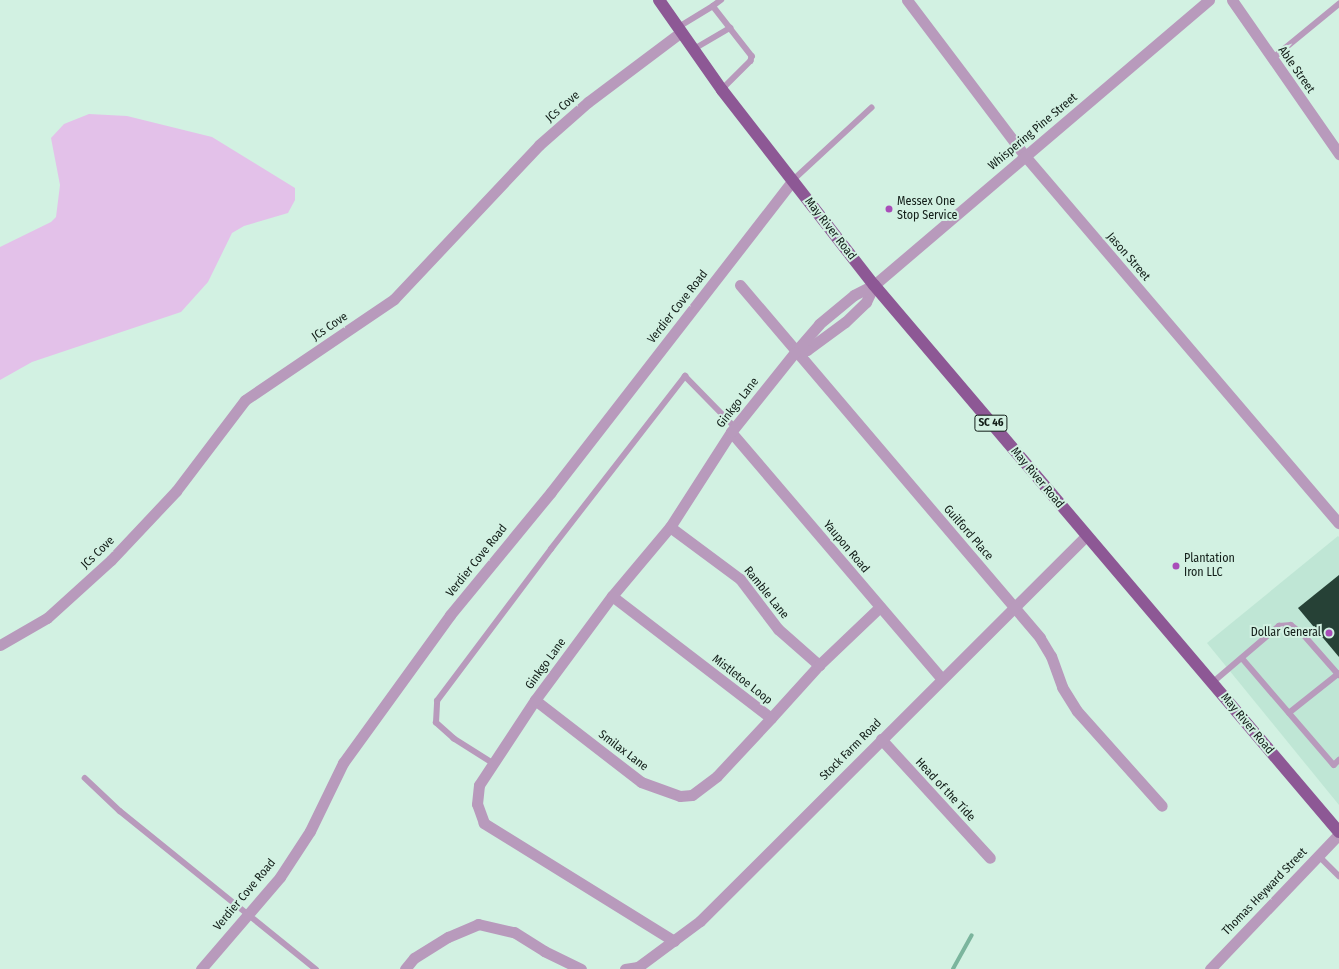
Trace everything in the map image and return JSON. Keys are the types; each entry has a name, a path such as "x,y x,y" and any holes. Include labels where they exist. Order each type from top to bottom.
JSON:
{"main road":[{"name":"May River Road","path":"659,0 692,50 722,90 874,285 1339,833"}],"street":[{"name":"Jason Street","path":"907,0 1025,156 1339,523"},
{"name":"Whispering Pine Street","path":"874,285 1209,0"},
{"name":"Able Street","path":"1232,0 1339,154"},
{"name":"JCs Cove","path":"0,645 47,618 111,560 176,491 245,400 394,299 539,146 588,102 679,31"},
{"name":"Verdier Cove Road","path":"201,969 280,877 310,831 343,763 450,615 556,486 792,181"},
{"name":"Guilford Place","path":"740,285 795,352 1040,638 1051,656 1062,687 1077,711 1162,806"},
{"name":"Ginkgo Lane","path":"674,941 484,823 477,804 479,785 492,763 535,700 612,596 670,527 733,430 819,324 854,295 874,285"},
{"name":"Yaupon Road","path":"733,430 941,678"},
{"name":"Ramble Lane","path":"670,527 704,550 740,579 778,630 819,665"},
{"name":"Stock Farm Road","path":"625,969 638,967 700,921 941,678 1086,536"},
{"name":"Mistletoe Loop","path":"612,596 771,718 819,665 880,607"},
{"name":"Smilax Lane","path":"535,700 641,782 680,796 692,795 717,776 771,718"},
{"name":"Head of the Tide","path":"881,739 990,858"},
{"name":"Thomas Heyward Street","path":"1210,969 1339,833"},
{"path":"404,969 414,958 448,937 478,924 514,932 544,951 581,969"}],"lane":[{"path":"679,31 721,0"},
{"path":"1272,59 1339,4"},
{"path":"713,6 752,56 751,61 722,90"},
{"path":"692,50 730,28"},
{"path":"792,181 871,108"},
{"path":"492,763 454,739 436,723 437,701 551,548 685,376 733,430"},
{"path":"1212,683 1279,626 1291,625 1304,635 1338,674 1289,713"},
{"path":"1242,658 1334,765 1339,760"},
{"path":"85,778 120,812 316,969"},
{"path":"1318,855 1339,876"}],"shaded area":[{"path":"89,114 127,116 212,137 295,188 295,200 288,213 244,226 232,233 208,282 181,312 32,362 0,380 0,247 51,222 56,217 60,185 51,138 64,124"},
{"path":"1338,536 1339,537 1339,805 1207,643"}],"building":[{"name":"Dollar General","path":"1339,575 1339,657 1298,608"}],"waterway":[{"path":"953,969 971,936"}],"place":[{"name":"Messex One Stop Service","path":"889,209"},
{"name":"Plantation Iron LLC","path":"1176,566"},
{"name":"Dollar General","path":"1329,633"}]}
